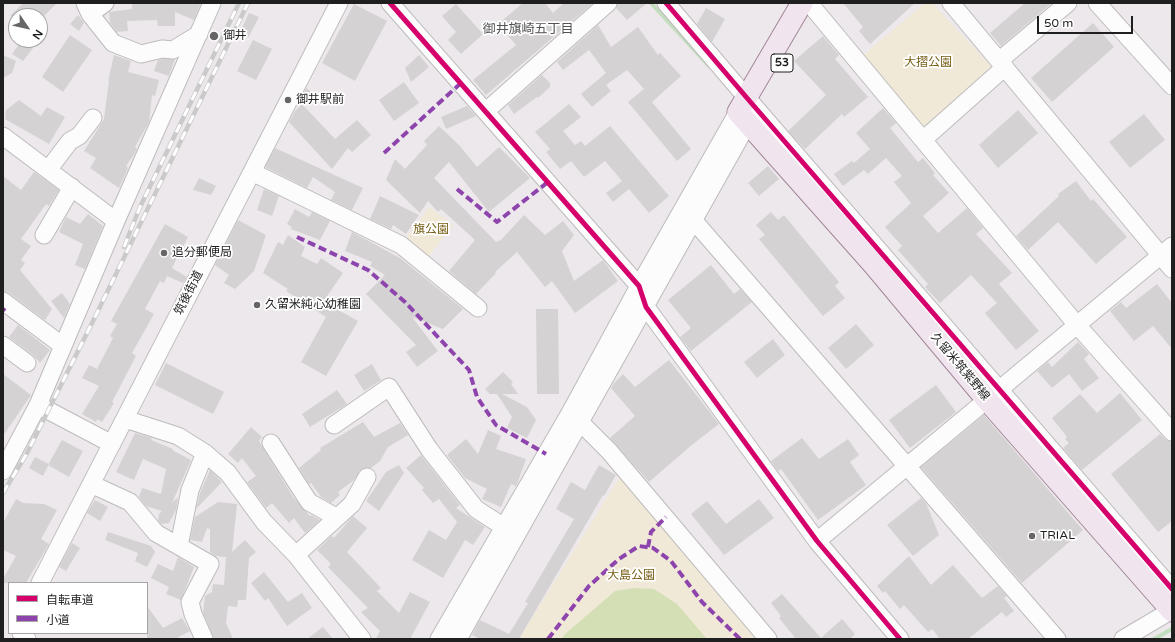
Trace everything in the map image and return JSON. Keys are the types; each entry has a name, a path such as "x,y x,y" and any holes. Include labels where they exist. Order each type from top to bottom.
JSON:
{"main road":[{"name":"53","path":"747,111 811,5"},
{"name":"久留米筑紫野線","path":"747,111 874,265 993,395 1172,611"}],"street":[{"path":"105,3 88,8 113,43 141,54 162,49 173,50 199,34"},
{"path":"3,471 38,405 116,221 212,3"},
{"name":"筑後街道","path":"41,582 339,3"},
{"path":"390,3 639,286 646,307 817,541 900,639"},
{"path":"486,111 608,3"},
{"path":"458,639 646,307 689,215 747,111 666,3"},
{"path":"951,3 1167,251 1172,269"},
{"path":"924,138 1002,63 1068,3"},
{"path":"1097,3 1170,79"},
{"path":"811,5 924,138 1077,325 1172,432"},
{"path":"48,170 70,141 79,136 93,118"},
{"path":"3,136 116,221"},
{"path":"252,172 401,245 478,308"},
{"path":"44,235 72,187"},
{"path":"439,639 570,413 639,286 689,215"},
{"path":"689,215 1057,639"},
{"path":"817,541 1167,251"},
{"path":"3,301 63,346"},
{"path":"3,345 27,363"},
{"path":"334,425 389,387 428,448 476,509 504,527"},
{"path":"993,395 1172,589"},
{"path":"38,405 112,444"},
{"path":"125,419 178,436 206,453 228,473 264,522 296,555 361,639"},
{"path":"580,422 609,451 768,639"},
{"path":"272,443 309,502 336,517"},
{"path":"179,546 190,490 206,453"},
{"path":"296,555 352,504 367,477"},
{"path":"91,484 130,502 156,533 210,564 190,602 193,614 204,639"},
{"path":"1123,639 1172,611"}],"green space":[{"name":"大摺公園","path":"925,3 932,3 991,66 984,80 928,127 922,125 861,57"},
{"name":"旗公園","path":"429,207 453,225 424,263 401,245"},
{"name":"大島公園","path":"624,470 765,639 519,639"},
{"path":"634,588 654,589 677,604 707,639 562,639 564,635 615,591"}],"building":[{"path":"23,3 57,3 48,12 48,8 18,8"},
{"path":"132,3 201,3 194,20 175,12 175,26 158,26 157,20 127,21 128,31 117,32 110,23 109,12 132,9"},
{"path":"523,3 545,3 553,13 564,3 593,3 486,95 473,80 516,45 498,24"},
{"path":"618,3 647,3 627,20 616,8"},
{"path":"843,3 915,3 870,44 859,31 863,27"},
{"path":"1025,3 1052,3 1001,46 990,33"},
{"path":"354,4 387,21 355,81 322,63"},
{"path":"456,4 483,34 461,54 448,40 456,32 442,16"},
{"path":"706,8 725,19 712,42 697,24"},
{"path":"249,13 259,17 248,38 239,34"},
{"path":"78,15 84,23 79,31 70,24"},
{"path":"1093,23 1114,47 1052,102 1031,78"},
{"path":"598,25 611,47 638,27 658,55 660,53 681,76 652,102 691,149 677,161 628,102 644,89 627,70 606,85 611,91 592,107 581,94 606,73 589,50 563,70 557,62"},
{"path":"70,35 92,50 63,92 42,77"},
{"path":"823,36 839,55 835,59 868,97 844,117 842,114 805,149 788,131 826,95 794,61"},
{"path":"253,40 272,49 256,80 237,71"},
{"path":"16,48 33,48 23,61 12,54"},
{"path":"3,55 16,61 12,73 3,78"},
{"path":"114,55 131,61 128,72 159,80 155,96 152,95 149,122 135,147 137,149 135,153 126,166 128,168 119,188 90,168 96,158 84,151 104,119 108,81"},
{"path":"419,55 429,67 411,82 405,68"},
{"path":"175,59 169,76 154,71 158,60"},
{"path":"542,75 550,83 550,87 538,98 537,97 514,114 508,105"},
{"path":"404,82 419,103 394,121 379,100"},
{"path":"306,88 318,96 310,106 301,99"},
{"path":"19,100 41,116 47,107 65,117 49,144 5,119 6,110"},
{"path":"302,104 335,139 357,120 371,135 352,152 348,148 332,169 289,122 295,111"},
{"path":"569,104 581,117 563,131 575,145 581,141 585,146 610,126 669,196 649,213 629,189 613,202 606,193 622,181 605,161 584,177 571,161 560,169 546,152 550,149 535,132"},
{"path":"467,106 476,116 446,129 441,117"},
{"path":"883,108 896,123 890,128 918,162 923,158 935,173 933,175 949,193 923,216 938,233 967,208 983,228 976,234 1012,273 999,284 1039,331 1016,350 985,313 997,303 971,275 940,303 925,287 928,284 898,250 902,246 885,227 911,203 894,182 902,176 886,158 868,174 864,170 843,186 834,174 852,161 854,163 870,149 856,133"},
{"path":"1018,110 1038,133 998,168 979,145"},
{"path":"1144,114 1165,140 1130,168 1109,142"},
{"path":"439,126 460,146 477,167 499,147 530,178 489,212 449,162 434,178 496,242 501,240 524,215 545,235 563,221 574,235 562,251 574,281 603,260 618,281 575,313 552,281 545,287 517,252 495,272 496,273 476,294 449,271 475,240 441,209 438,212 428,201 420,213 386,180 395,159 405,169 427,145 424,141"},
{"path":"275,148 363,188 352,210 331,200 335,192 313,177 307,188 265,167"},
{"path":"768,166 779,179 759,196 748,183"},
{"path":"34,172 59,190 49,206 46,204 21,239 31,246 21,260 25,263 20,270 52,309 45,320 9,293 3,291 3,176 21,190"},
{"path":"199,178 216,186 211,195 193,190"},
{"path":"1076,181 1091,201 1093,199 1127,237 1096,264 1058,222 1028,250 1016,236 1059,196 1058,194"},
{"path":"264,189 279,196 272,216 257,210"},
{"path":"380,196 419,215 406,234 393,225 391,229 370,219"},
{"path":"295,209 309,217 312,212 330,221 320,240 291,229 292,227 287,224"},
{"path":"771,212 778,220 784,215 839,282 835,286 845,298 823,316 759,239 765,235 756,225"},
{"path":"88,214 103,226 85,269 75,265 83,244 59,232 66,217 80,224"},
{"path":"238,220 266,235 254,271 235,289 224,283 229,275 215,265"},
{"path":"165,224 188,237 172,268 187,277 183,283 167,276 164,283 160,281 145,309 154,314 132,353 136,356 112,402 114,403 102,422 97,419 96,422 82,414 99,386 82,378 89,365 97,369 113,338 110,336 117,324 111,321"},
{"path":"352,232 400,258 463,309 443,329 412,317 438,351 417,367 406,352 416,345 366,294 385,275 370,266 372,262 345,251"},
{"path":"288,235 305,247 301,256 317,264 321,258 343,273 325,299 327,300 326,303 358,321 326,376 301,362 326,317 286,291 288,289 263,273 278,242 283,245"},
{"path":"711,265 734,294 740,289 752,302 691,351 680,337 691,328 668,300"},
{"path":"1157,284 1172,303 1172,349 1153,326 1134,341 1110,311 1121,302 1126,308"},
{"path":"62,293 70,304 64,318 51,301"},
{"path":"536,309 558,309 559,394 537,394"},
{"path":"856,324 874,345 846,369 828,348"},
{"path":"18,325 50,350 40,363 33,355 9,337"},
{"path":"773,339 785,355 757,378 744,362"},
{"path":"1078,342 1089,354 1084,359 1099,378 1082,391 1069,374 1052,388 1037,371 1048,362 1052,367"},
{"path":"669,360 719,424 649,482 610,438 635,416 611,388 623,374 635,387"},
{"path":"166,363 224,392 213,414 155,385"},
{"path":"372,364 381,380 364,391 354,375"},
{"path":"503,372 513,382 511,384 518,394 502,394 527,407 536,420 527,438 507,428 512,417 497,394 490,394 485,389"},
{"path":"3,374 31,395 3,436"},
{"path":"936,385 956,412 910,448 889,420"},
{"path":"337,390 347,404 310,427 302,414"},
{"path":"1120,393 1142,420 1082,470 1063,448 1069,443 1065,439 1067,437 1052,418 1080,394 1097,413"},
{"path":"984,415 1083,530 1022,583 921,467"},
{"path":"363,422 374,437 400,423 408,435 388,447 380,461 371,468 362,469 354,480 338,492 340,495 331,503 321,497 311,483 309,484 299,468 321,450 320,448"},
{"path":"251,427 262,437 259,441 293,497 310,516 311,515 320,520 305,533 294,518 289,523 272,503 266,508 247,482 256,476 242,458 238,463 228,454"},
{"path":"488,430 501,436 496,449 526,459 516,486 511,484 501,507 482,499 487,489 465,478 447,455 466,439 478,454"},
{"path":"135,433 152,438 151,440 173,449 172,450 191,460 172,503 178,497 176,510 169,523 161,524 158,520 159,514 162,511 146,506 139,497 142,488 161,494 166,469 143,459 134,480 116,472"},
{"path":"1160,434 1165,439 1172,442 1172,521 1158,532 1111,474"},
{"path":"802,438 819,459 848,439 859,455 850,462 866,485 818,520 781,469 778,471 771,461"},
{"path":"62,440 83,451 69,477 48,465"},
{"path":"421,455 460,505 456,508 485,527 473,545 465,540 443,578 412,560 429,530 446,540 457,522 439,499 433,503 422,490 424,488 406,468"},
{"path":"35,457 49,464 43,476 29,468"},
{"path":"399,465 404,473 379,511 366,501 386,472"},
{"path":"599,465 616,475 519,639 480,639 472,635 480,620 509,634 528,603 525,602 574,519 556,509 571,482 585,490"},
{"path":"210,470 222,482 196,509 200,493"},
{"path":"921,498 926,503 939,535 913,556 887,525"},
{"path":"16,499 23,503 44,504 57,510 41,539 49,544 27,582 3,583 3,579 16,556 3,550 3,523"},
{"path":"759,499 774,518 724,555 691,514 707,501 726,524"},
{"path":"95,500 108,507 100,521 87,513"},
{"path":"218,502 237,504 232,552 245,540 256,552 249,558 246,600 238,600 237,607 228,606 226,623 233,639 214,639 203,613 205,596 212,592 213,584 224,585 226,557 215,556 210,552 210,529 207,528 202,542 190,540 195,517"},
{"path":"353,516 367,528 347,552 381,588 377,591 399,613 410,592 430,602 410,639 376,639 380,631 361,612 368,608 328,567 331,564 317,550 332,536 334,538"},
{"path":"108,532 151,546 155,552 147,567 135,561 138,553 105,540"},
{"path":"72,543 80,548 66,571 59,567"},
{"path":"909,556 931,585 953,565 982,598 998,586 1007,596 1004,598 1014,611 1006,617 1002,612 968,639 940,639 932,629 928,632 904,605 900,609 885,591 883,593 877,586"},
{"path":"178,557 194,567 181,600 166,594 169,587 151,578 158,564 173,571"},
{"path":"264,572 288,602 302,593 312,608 287,626 268,598 265,601 251,583"},
{"path":"782,594 821,638 842,619 855,634 850,639 796,639 779,618 781,616 771,603"},
{"path":"148,607 163,628 182,618 190,631 175,639 147,639"},
{"path":"323,627 333,639 307,639"}],"waterway":[{"path":"651,3 709,66"},
{"path":"1154,639 1172,629"}],"railway":[{"path":"124,247 140,207 239,3"},
{"path":"3,493 26,455 248,3"}],"marked path":[{"path":"384,153 461,83"},
{"path":"457,189 497,222 548,182"},
{"path":"297,237 368,270 405,302 469,370 477,397 496,425 546,454"},
{"path":"648,547 651,532 666,517"},
{"path":"548,639 589,586 619,559 639,546 653,548 671,561 702,602 740,639"}],"cycle path":[{"path":"390,3 639,286 646,307 817,541 900,639"},
{"path":"666,3 1172,589"}],"place":[{"name":"御井","path":"214,36"},
{"name":"御井駅前","path":"288,100"},
{"name":"追分郵便局","path":"164,253"},
{"name":"久留米純心幼稚園","path":"257,305"},
{"name":"TRIAL","path":"1032,536"}],"district":[{"name":"御井旗崎五丁目","path":"528,30"}]}
